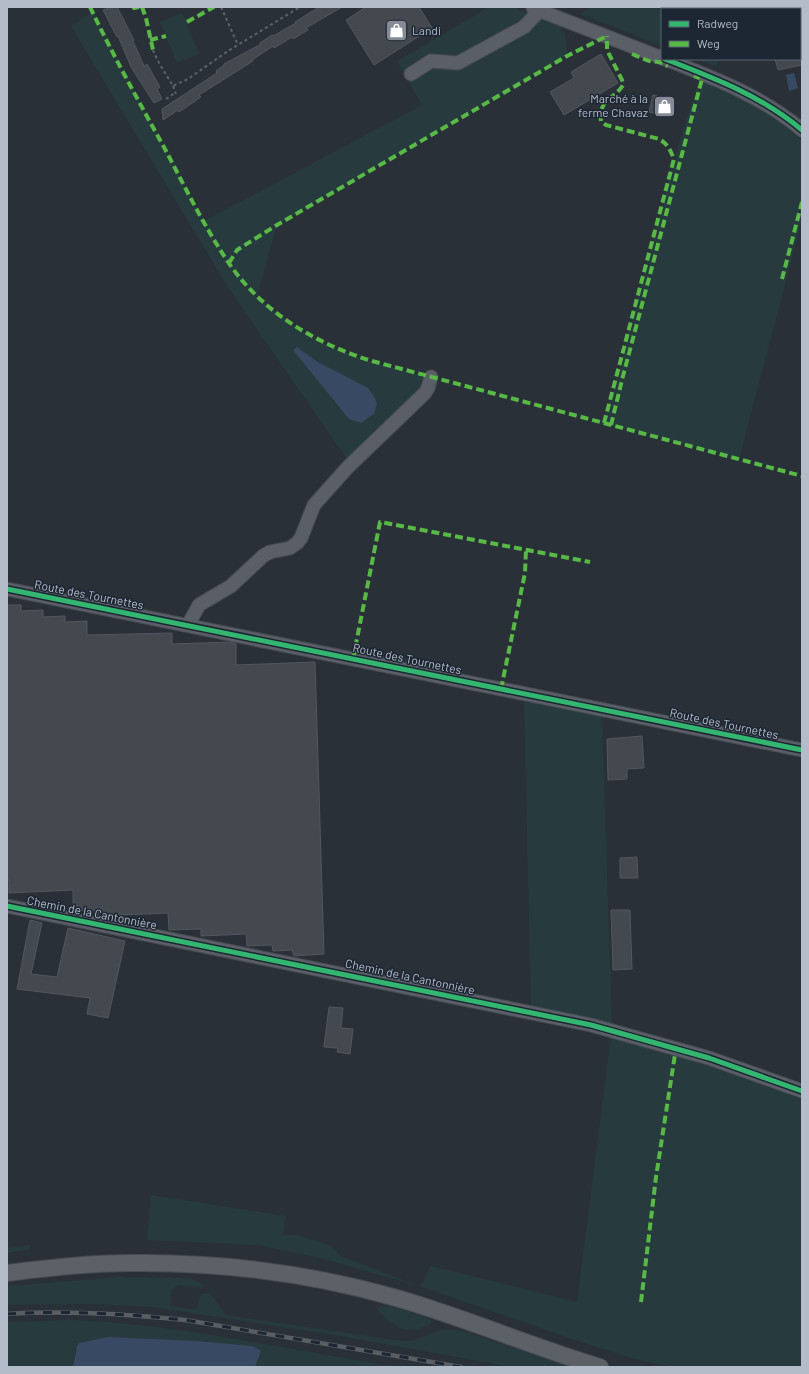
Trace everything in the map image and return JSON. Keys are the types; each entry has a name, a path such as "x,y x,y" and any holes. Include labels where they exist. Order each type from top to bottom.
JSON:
{"main road":[{"path":"7,1273 97,1264 157,1263 222,1266 288,1274 350,1286 401,1299 600,1367"}],"street":[{"path":"411,74 431,61 458,63 524,27 536,9 661,58"},
{"path":"669,60 722,81 746,93 800,125"},
{"path":"188,625 199,605 231,586 263,556 270,552 290,548 297,543 301,538 314,505 348,468 425,393 431,377"},
{"name":"Route des Tournettes","path":"7,589 802,750"},
{"name":"Chemin de la Cantonnière","path":"7,906 591,1025 709,1058 802,1091"}],"path":[{"path":"221,7 238,45"},
{"path":"173,86 188,79 238,45 300,7"},
{"path":"153,50 157,61 164,70 176,94 166,99"}],"green space":[{"path":"489,7 514,7 564,28 560,30 565,32 567,56 277,225 257,296 291,323 329,346 369,360 437,379 354,469 229,289 71,26 93,12 204,221 422,105 397,61","holes":["297,348 318,362 368,388 293,350"]},
{"path":"592,7 731,7 661,8 661,46 581,14"},
{"path":"182,13 199,54 177,63 160,22"},
{"path":"698,60 719,60 717,67"},
{"path":"699,80 738,96 771,114 802,140 802,220 739,459 604,423 674,159"},
{"path":"524,699 602,714 612,1026 531,1006"},
{"path":"611,1036 685,1055 802,1099 802,1367 673,1367 634,1359 421,1287 430,1266 577,1302"},
{"path":"151,1195 286,1216 283,1235 297,1235 332,1246 341,1256 418,1286 320,1258 258,1245 147,1240"},
{"path":"30,1245 30,1249 7,1253 7,1248"},
{"path":"118,1277 190,1278 199,1282 205,1288 178,1285 171,1291 170,1306 197,1310 201,1294 210,1293 226,1315 402,1341 414,1340 439,1331 451,1329 469,1333 572,1367 512,1367 340,1336 152,1307 92,1304 7,1305 7,1286"},
{"path":"381,1306 393,1307 406,1311 430,1319 432,1322 418,1329 405,1330 397,1327 379,1312 377,1309"},
{"path":"66,1320 132,1324 219,1336 397,1367 7,1367 7,1322"}],"water":[{"path":"794,73 798,88 789,91 786,75"},
{"path":"297,347 318,362 368,388 374,396 377,404 374,414 361,423 349,419 293,350"},
{"path":"108,1337 197,1341 252,1346 261,1351 255,1367 73,1367 79,1343"}],"building":[{"path":"111,7 117,7 134,40 133,41 144,66 147,64 160,87 157,89 162,99 154,103 131,67 118,36 117,37 103,10"},
{"path":"319,7 342,7 306,28 308,30 293,39 292,37 274,48 273,46 252,60 253,61 199,95 201,97 179,112 178,110 163,120 162,109 217,73 216,71 224,64 261,44 260,43 272,35 273,36 296,23 295,22"},
{"path":"366,7 419,7 432,28 374,65 346,20"},
{"path":"601,54 618,83 564,115 550,92 574,78 571,72"},
{"path":"802,59 802,65 778,70 775,60"},
{"path":"653,95 675,101 670,117 649,112"},
{"path":"7,605 21,605 21,611 43,610 43,617 65,616 65,622 87,621 87,635 172,633 172,644 230,642 236,644 236,665 315,662 324,954 294,956 292,950 273,951 272,945 247,946 246,934 201,936 201,929 169,930 168,913 95,916 95,910 73,911 73,890 9,893 9,880 7,880"},
{"path":"642,736 644,768 627,769 627,779 608,780 607,739"},
{"path":"637,857 638,878 620,878 620,858"},
{"path":"611,910 630,910 632,969 613,970"},
{"path":"30,920 42,923 31,974 57,977 68,928 125,941 108,1018 87,1014 90,998 17,989"},
{"path":"329,1007 343,1008 341,1028 353,1029 350,1054 337,1052 338,1048 324,1047"}],"railway":[{"path":"7,1314 52,1312 96,1313 185,1320 461,1367"}],"marked path":[{"path":"90,7 126,78 219,248 242,280 257,296 292,324 331,345 372,361 802,476"},
{"path":"133,7 139,7"},
{"path":"142,7 153,50"},
{"path":"187,22 214,7"},
{"path":"150,40 166,36"},
{"path":"229,263 237,250 277,225 567,56 607,36"},
{"path":"604,423 674,159 667,145 659,139 606,125 601,121 602,108 604,104 623,85 607,50 607,36"},
{"path":"632,54 649,61 659,62 668,66"},
{"path":"611,425 702,79 694,76"},
{"path":"782,279 802,202"},
{"path":"353,659 380,522 590,562"},
{"path":"501,689 525,573 526,550"},
{"path":"641,1302 656,1177 676,1048"}],"cycle path":[{"path":"668,60 737,89 771,107 802,130"},
{"path":"7,589 802,750"},
{"path":"7,906 591,1025 709,1058 802,1091"}],"place":[{"name":"Landi","path":"397,31"},
{"name":"Marché à la ferme Chavaz","path":"664,106"}]}
